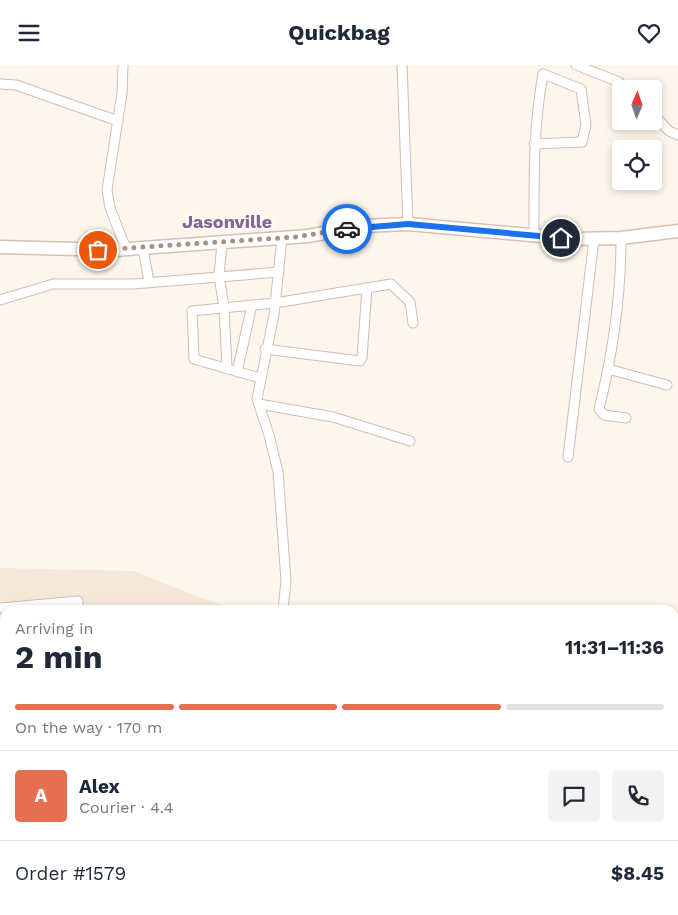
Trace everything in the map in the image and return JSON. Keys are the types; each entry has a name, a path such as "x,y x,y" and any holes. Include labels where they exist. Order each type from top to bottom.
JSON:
{"street":[{"path":"123,65 118,121 107,190 110,208 126,249"},
{"path":"402,65 408,224"},
{"path":"576,65 614,80"},
{"path":"534,144 582,142 586,125 581,89 543,74 536,108 534,144 534,236"},
{"path":"0,84 16,85 118,121"},
{"path":"662,124 669,131 678,135"},
{"path":"0,247 82,250 144,248 282,238 363,226 408,224 534,236 594,239 621,238 678,231"},
{"path":"282,238 275,303 257,399 270,435 278,472 286,581 284,605"},
{"path":"621,238 621,279 600,413 626,418"},
{"path":"568,457 594,239"},
{"path":"222,243 219,276 224,307 227,369"},
{"path":"144,248 149,282"},
{"path":"0,300 53,284 133,284 279,272"},
{"path":"260,378 194,359 192,311 275,303 392,284 410,302 413,323"},
{"path":"266,349 360,361 362,358 367,288"},
{"path":"237,372 252,305"},
{"path":"608,369 667,385"},
{"path":"259,404 333,417 410,441"},
{"path":"60,605 78,601 78,605"},
{"path":"0,759 0,765"}],"shaded area":[{"path":"0,568 133,571 220,605 0,605"}],"way so far":[{"path":"98,250 308,236 347,229"}],"district":[{"name":"Jasonville","path":"227,222"}],"route":[{"path":"347,229 363,226 408,224 561,238"}]}
